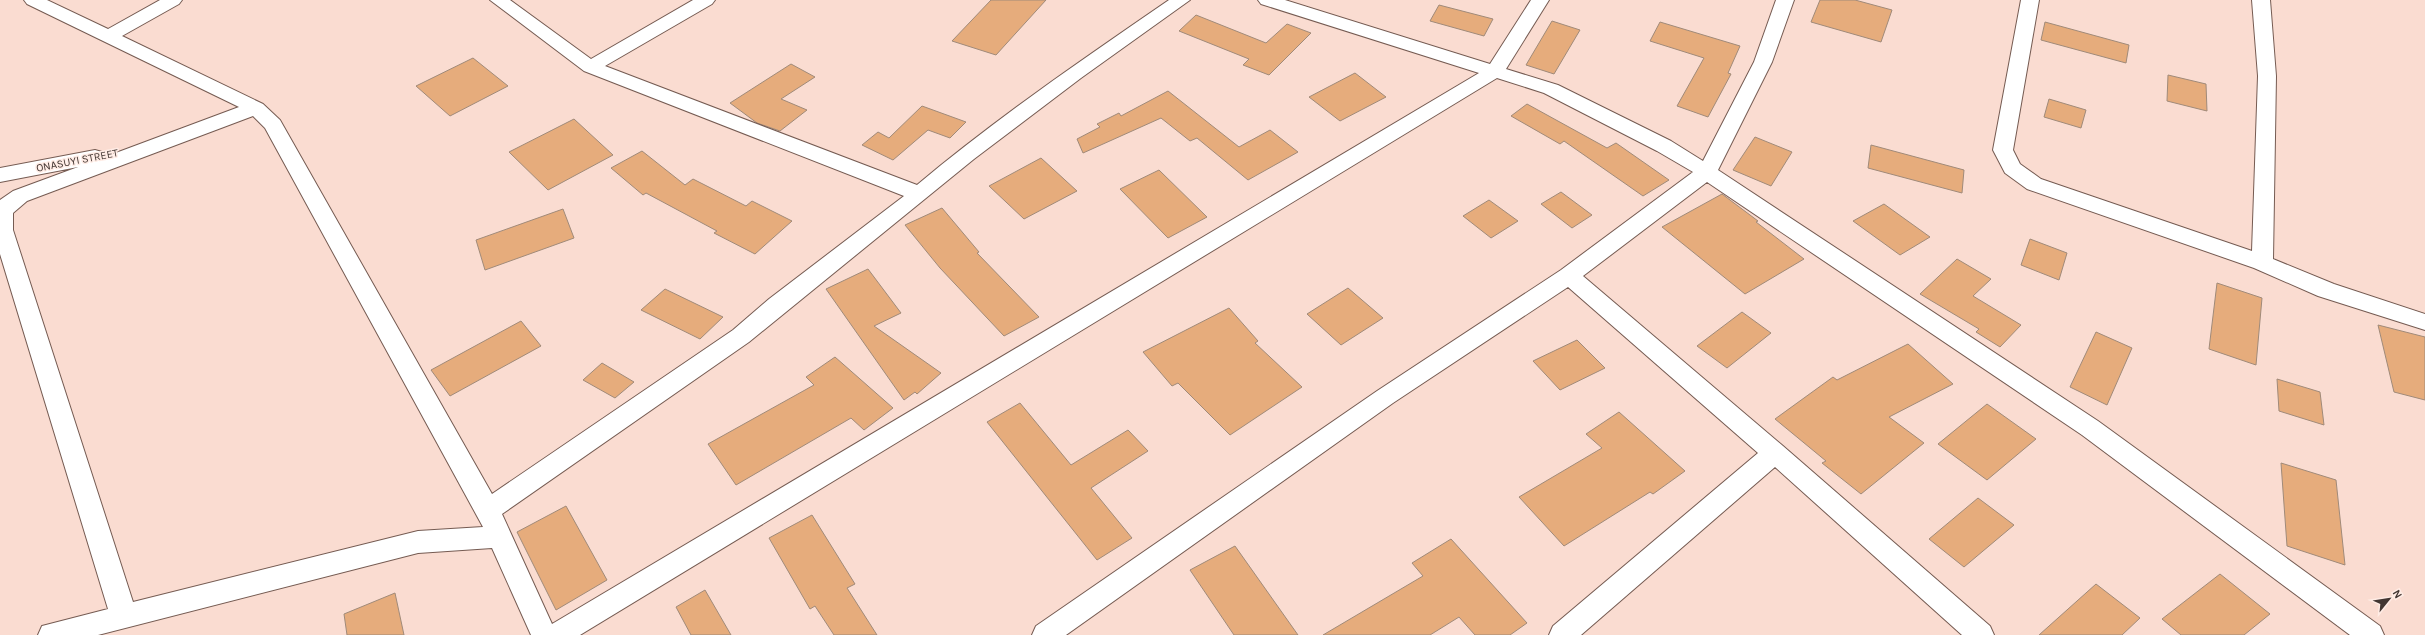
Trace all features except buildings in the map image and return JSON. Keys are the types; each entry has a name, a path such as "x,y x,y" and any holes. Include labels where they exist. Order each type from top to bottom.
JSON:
{"street":[{"path":"33,0 256,108 273,124 488,510 498,537 544,635"},
{"path":"107,37 173,0"},
{"path":"499,0 590,67 920,194"},
{"path":"590,67 706,0"},
{"path":"488,510 741,336 777,305 920,194 967,154 1067,79 1181,0"},
{"path":"1270,0 1551,89 1664,146 1707,172 2090,428 2371,635"},
{"path":"557,635 1495,71 1540,0"},
{"path":"1045,635 1385,397 1569,276 1707,172 1763,62 1785,0"},
{"path":"2030,0 2003,150 2012,168 2034,184 2262,263 2326,290 2425,322"},
{"path":"2261,0 2266,76 2262,263"},
{"path":"124,617 46,372 3,230 1,215 5,206 20,196 256,108"},
{"name":"ONASUYI STREET","path":"0,174 155,146"},
{"path":"1569,276 1775,453 1981,635"},
{"path":"1562,635 1775,453"},
{"path":"51,635 418,542 498,537"}]}
